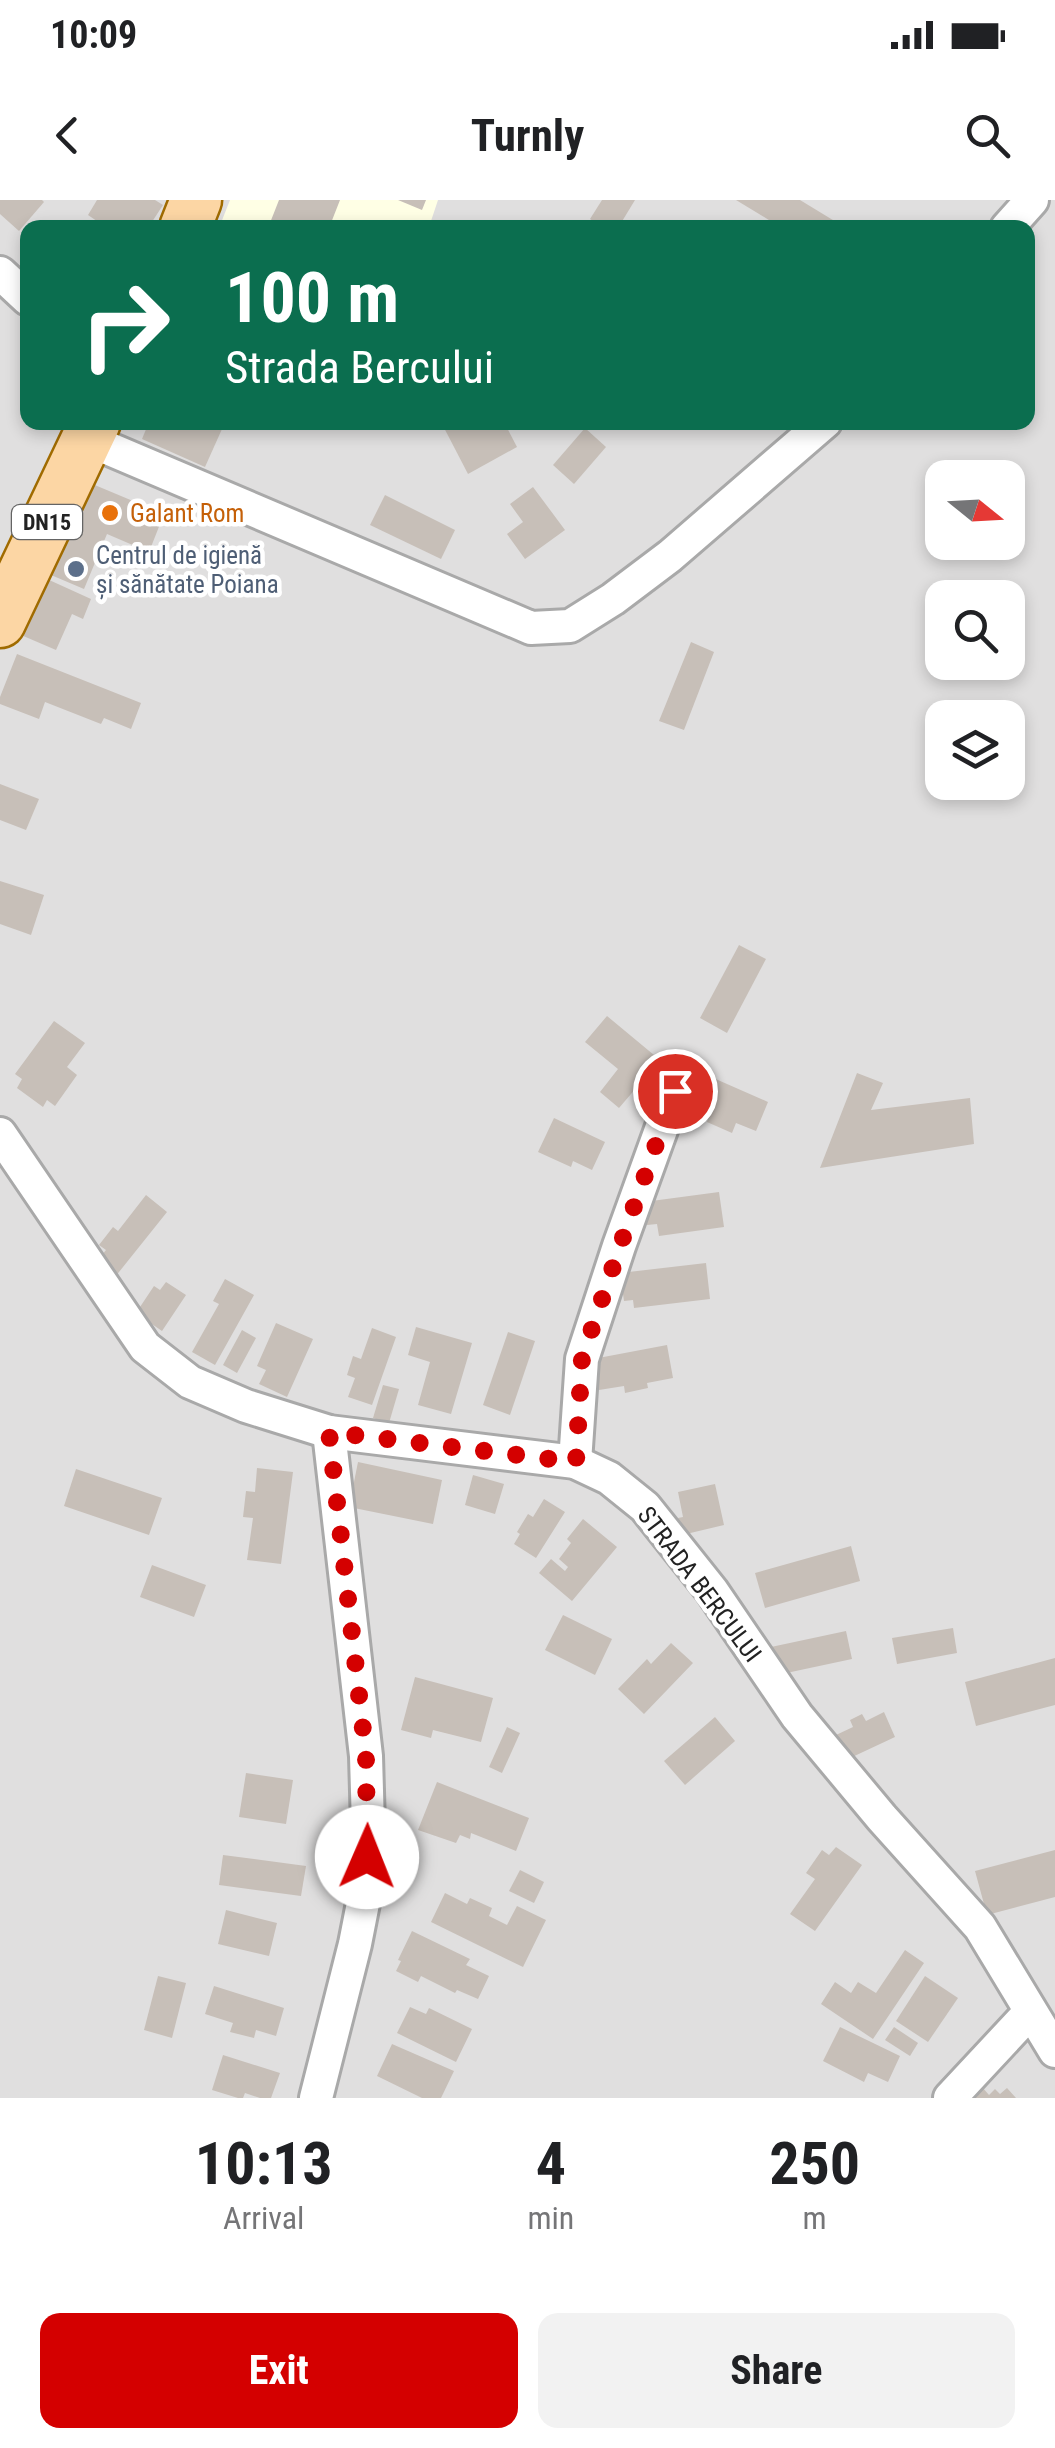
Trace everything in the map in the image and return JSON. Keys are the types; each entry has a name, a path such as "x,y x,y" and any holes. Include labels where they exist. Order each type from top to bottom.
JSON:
{"main road":[{"name":"DN15","path":"0,622 90,431"}],"street":[{"path":"1014,220 1032,200"},
{"path":"0,273 20,292"},
{"path":"90,431 531,628 570,626 613,599 670,556 815,430"},
{"path":"576,1462 582,1358 675,1091"},
{"name":"STRADA BERCULUI","path":"0,1134 144,1347 190,1382 246,1406 329,1432 576,1462 609,1478 645,1507 712,1591 798,1716 882,1818 980,1927 1055,2051"},
{"path":"316,2098 366,1888 368,1826 366,1756 329,1432"},
{"path":"950,2098 1030,2012"}],"shaded area":[{"path":"0,200 1055,200 1055,2098 0,2098"},
{"path":"230,200 438,200 431,220 222,220"}],"building":[{"path":"0,200 44,202 28,220 20,220 19,231 0,214"},
{"path":"97,200 155,200 163,205 153,220 95,220 88,215"},
{"path":"279,200 340,200 332,220 271,220"},
{"path":"398,200 426,200 422,210"},
{"path":"602,200 635,200 623,220 590,219"},
{"path":"736,200 800,200 833,220 769,220"},
{"path":"146,430 222,430 205,467 142,439"},
{"path":"445,430 508,430 517,447 468,474"},
{"path":"583,430 606,447 574,484 553,465"},
{"path":"90,483 164,514 149,552 107,534 84,589 51,575"},
{"path":"533,487 565,530 525,559 507,534 523,522 510,504"},
{"path":"385,495 455,530 441,559 370,525"},
{"path":"47,579 91,599 83,619 72,614 56,650 21,635"},
{"path":"691,642 714,652 684,730 659,721"},
{"path":"17,654 141,703 131,729 104,718 101,724 45,702 39,719 0,704"},
{"path":"0,784 39,799 26,830 0,820"},
{"path":"0,881 44,895 31,935 0,924"},
{"path":"739,945 766,959 727,1033 700,1018"},
{"path":"607,1016 660,1060 619,1108 600,1092 618,1069 585,1042"},
{"path":"54,1021 85,1043 67,1067 77,1075 55,1106 47,1100 43,1107 17,1088 22,1079 15,1074"},
{"path":"702,1073 768,1102 756,1131 736,1123 732,1133 707,1122 711,1110 690,1101"},
{"path":"857,1073 883,1083 871,1110 970,1098 974,1144 820,1168"},
{"path":"554,1118 605,1142 592,1170 573,1161 571,1167 538,1152"},
{"path":"719,1192 724,1227 659,1236 657,1224 647,1225 644,1202"},
{"path":"146,1195 167,1212 111,1282 93,1266 106,1250 99,1245 113,1227 118,1231"},
{"path":"706,1263 710,1299 634,1308 633,1300 624,1301 620,1273"},
{"path":"225,1279 254,1295 215,1365 192,1352 219,1304 213,1301"},
{"path":"166,1282 186,1295 162,1331 136,1313 154,1286 160,1290"},
{"path":"276,1323 313,1339 287,1397 259,1384 266,1370 257,1366"},
{"path":"416,1327 472,1343 451,1414 418,1405 430,1362 408,1355"},
{"path":"372,1328 396,1337 372,1405 348,1397 355,1378 347,1375 353,1356 361,1359"},
{"path":"242,1330 256,1338 237,1373 223,1365"},
{"path":"508,1332 535,1341 510,1415 483,1405"},
{"path":"667,1345 673,1378 625,1393 624,1386 599,1390 593,1359"},
{"path":"383,1385 399,1389 389,1423 373,1418"},
{"path":"358,1462 442,1480 433,1524 349,1507"},
{"path":"257,1468 293,1472 281,1564 247,1560 253,1518 243,1517 246,1491 255,1492"},
{"path":"76,1469 162,1498 149,1535 64,1506"},
{"path":"473,1475 504,1484 495,1514 465,1505"},
{"path":"715,1484 724,1525 682,1535 678,1492"},
{"path":"544,1499 565,1512 536,1558 514,1544 528,1514 533,1517"},
{"path":"583,1519 617,1547 572,1601 539,1573 551,1559 565,1571 568,1567 559,1559 571,1543 567,1539"},
{"path":"851,1546 860,1581 765,1608 755,1573"},
{"path":"152,1565 206,1585 194,1617 140,1597"},
{"path":"563,1615 612,1639 595,1675 545,1650"},
{"path":"953,1628 957,1653 897,1664 892,1638"},
{"path":"846,1631 852,1659 777,1675 771,1647"},
{"path":"671,1643 693,1663 644,1714 618,1689 647,1659 651,1664"},
{"path":"1055,1658 1055,1705 976,1726 965,1682"},
{"path":"415,1677 493,1698 481,1742 433,1730 431,1738 401,1730"},
{"path":"884,1712 895,1737 848,1759 836,1735 853,1727 850,1720 862,1714 866,1721"},
{"path":"715,1717 735,1741 685,1785 664,1761"},
{"path":"507,1727 520,1733 502,1773 489,1767"},
{"path":"246,1773 293,1780 286,1824 239,1817"},
{"path":"437,1782 529,1818 516,1851 471,1833 470,1839 460,1835 456,1843 418,1830"},
{"path":"836,1847 862,1865 815,1931 790,1914 815,1879 806,1873 822,1850 829,1855"},
{"path":"1055,1850 1055,1897 987,1915 975,1871"},
{"path":"223,1855 306,1866 301,1896 219,1885"},
{"path":"520,1870 544,1882 534,1903 509,1891"},
{"path":"445,1893 467,1904 470,1898 492,1908 489,1916 507,1925 517,1906 546,1920 523,1967 431,1922"},
{"path":"226,1910 277,1923 269,1956 218,1944"},
{"path":"412,1931 470,1959 466,1965 489,1976 478,1999 457,1990 455,1993 421,1976 418,1982 396,1971"},
{"path":"905,1950 924,1963 873,2039 821,2004 835,1982 851,1993 858,1982 876,1993"},
{"path":"158,1976 186,1983 172,2038 144,2030"},
{"path":"925,1976 958,1998 928,2042 896,2021"},
{"path":"214,1986 284,2008 276,2036 256,2030 254,2038 230,2032 233,2023 205,2014"},
{"path":"410,2007 426,2014 429,2008 472,2029 456,2062 397,2033"},
{"path":"840,2027 900,2056 888,2082 868,2073 864,2082 823,2061"},
{"path":"894,2027 918,2043 910,2056 885,2040"},
{"path":"392,2044 454,2071 441,2098 422,2098 377,2076"},
{"path":"223,2055 280,2073 271,2098 245,2093 238,2098 212,2090"},
{"path":"982,2087 989,2095 995,2089 1000,2094 1007,2088 1016,2098 971,2098"}],"place":[{"name":"Galant Rom","path":"110,513"},
{"name":"Centrul de igienă și sănătate Poiana","path":"76,569"}],"route":[{"path":"367,1857 366,1756 329,1432 576,1462 582,1358 675,1091"}]}
